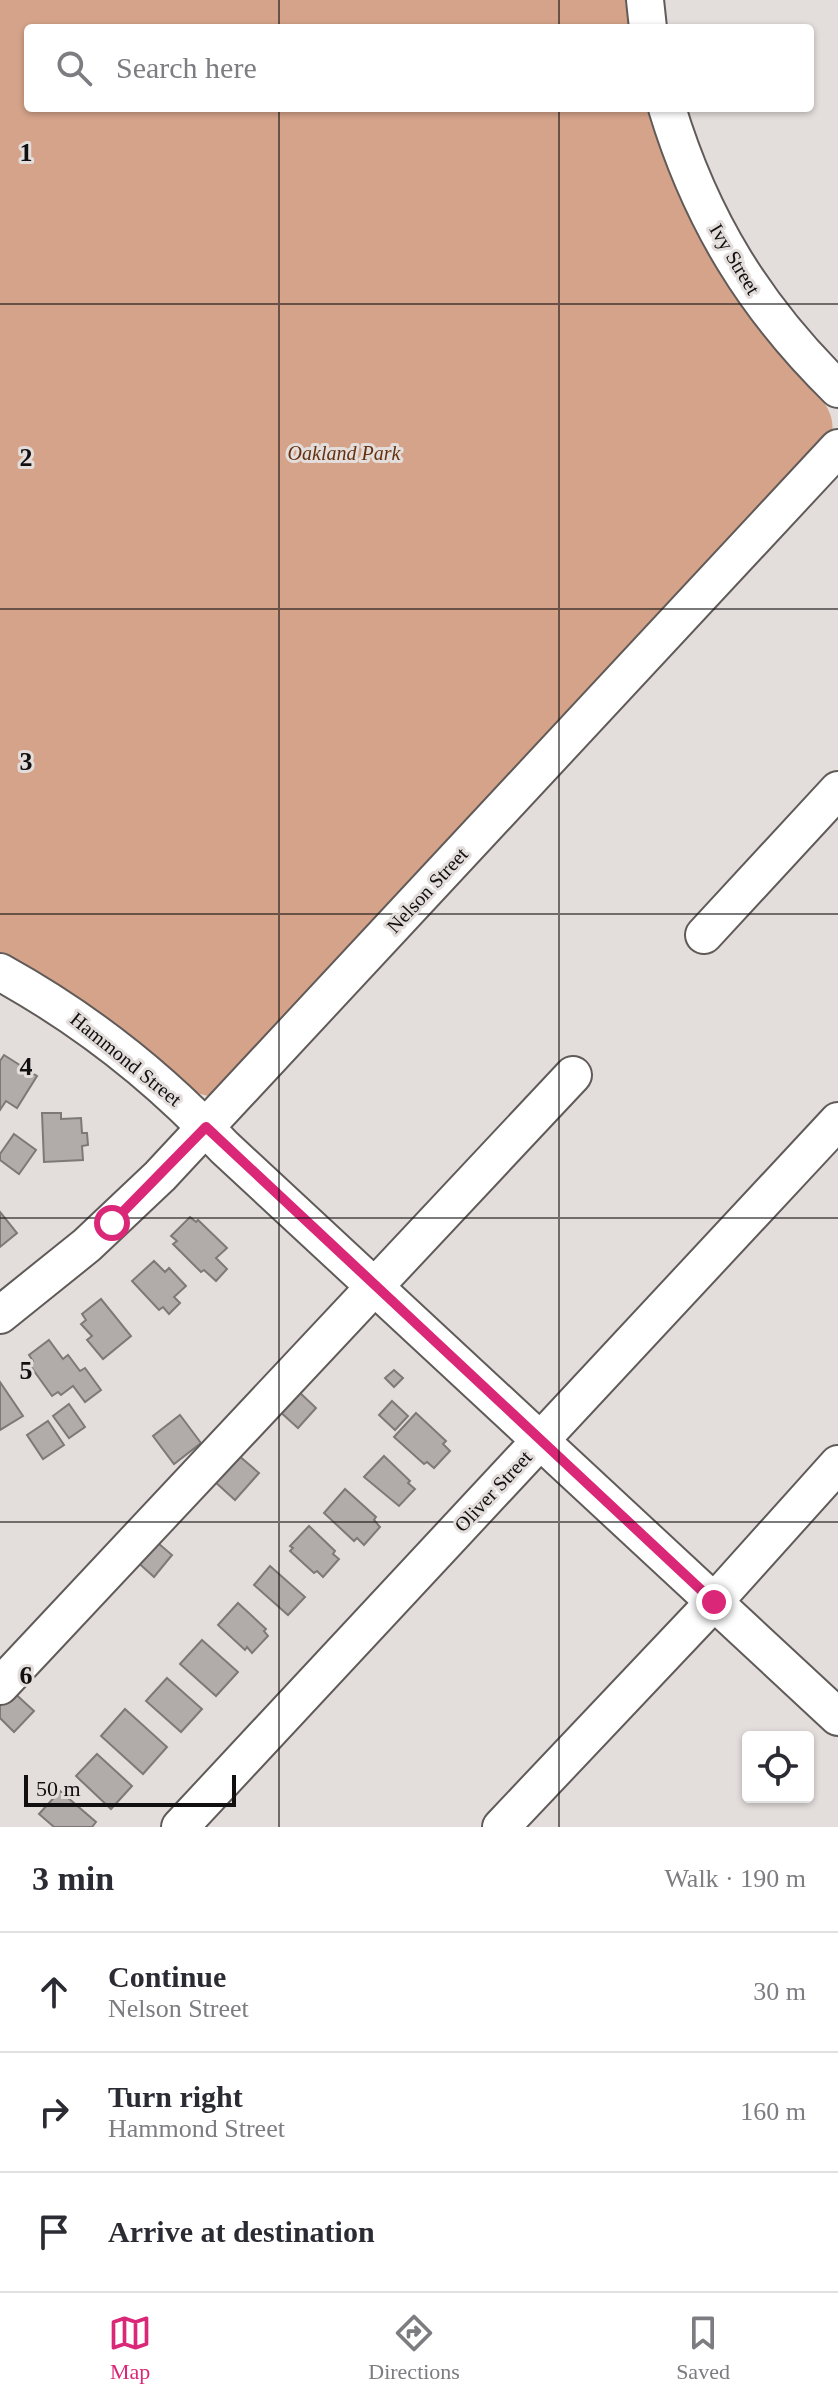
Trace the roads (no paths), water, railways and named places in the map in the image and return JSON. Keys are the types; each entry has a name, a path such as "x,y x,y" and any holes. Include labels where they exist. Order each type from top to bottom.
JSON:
{"street":[{"path":"645,0 648,24"},
{"name":"Ivy Street","path":"668,112 691,177 735,263 786,336 838,389"},
{"name":"Nelson Street","path":"0,1315 112,1223 206,1127 838,448"},
{"path":"704,935 838,790"},
{"name":"Hammond Street","path":"0,972 112,1043 147,1072 838,1717"},
{"path":"0,1686 573,1075"},
{"name":"Oliver Street","path":"180,1827 838,1121"},
{"path":"501,1827 714,1602 838,1464"}],"park label":[{"name":"Oakland Park","path":"344,453"}]}
